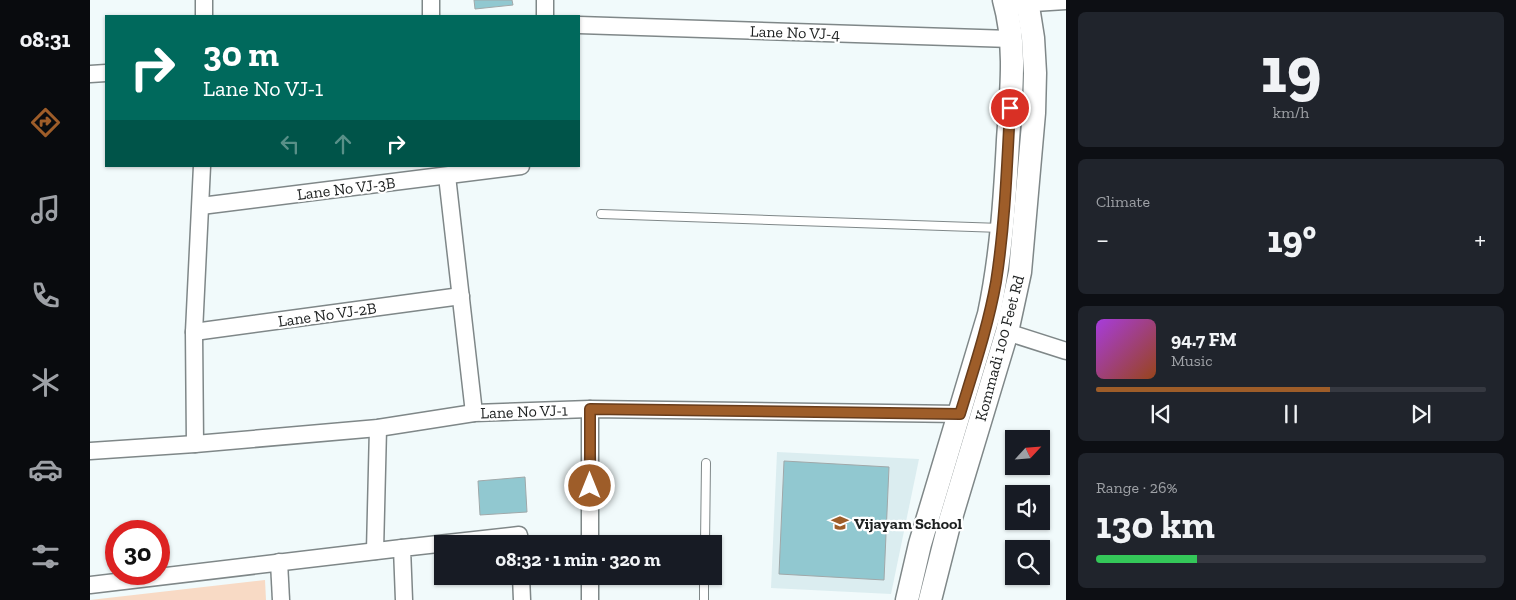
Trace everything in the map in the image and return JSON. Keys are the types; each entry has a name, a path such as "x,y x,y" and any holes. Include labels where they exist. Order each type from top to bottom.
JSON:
{"main road":[{"name":"Kommadi 100 Feet Rd","path":"907,600 915,562 989,314 995,283 1002,228 1012,89 1011,39 1016,2"},
{"name":"Kommadi 100 Feet Rd","path":"930,600 950,521 1007,332 1017,288 1022,254 1034,113 1034,55 1016,2"}],"street":[{"path":"204,0 204,15"},
{"path":"431,0 431,15"},
{"path":"545,0 545,15"},
{"path":"1016,2 1066,1"},
{"name":"Lane No VJ-4","path":"580,25 1011,39"},
{"path":"90,74 105,73"},
{"path":"195,444 194,332 202,167"},
{"name":"Lane No VJ-3B","path":"201,206 514,167"},
{"path":"447,176 474,413"},
{"name":"Lane No VJ-2B","path":"194,332 461,296"},
{"path":"1007,332 1066,351"},
{"path":"590,409 590,535"},
{"name":"Lane No VJ-1","path":"90,451 378,428 474,413 590,409 960,414"},
{"path":"374,551 378,428"},
{"path":"90,585 434,544"},
{"path":"402,548 404,600"},
{"path":"279,562 281,600"},
{"path":"521,585 522,600"},
{"path":"590,585 590,600"}],"lane":[{"path":"601,214 1002,228"},
{"path":"705,535 706,463"},
{"path":"704,585 704,600"}],"shaded area":[{"name":"Vijayam School","path":"777,452 919,459 891,594 771,588"},
{"path":"265,580 266,600 90,600"}],"building":[{"path":"474,0 512,0 513,5 475,9"},
{"name":"Vijayam School","path":"784,461 889,467 884,580 779,574"},
{"path":"525,477 527,512 480,515 478,481"}],"place":[{"name":"Vijayam School","path":"840,523"}],"route":[{"path":"590,486 590,409 960,414 989,314 995,283 1000,252 1010,108"}]}
